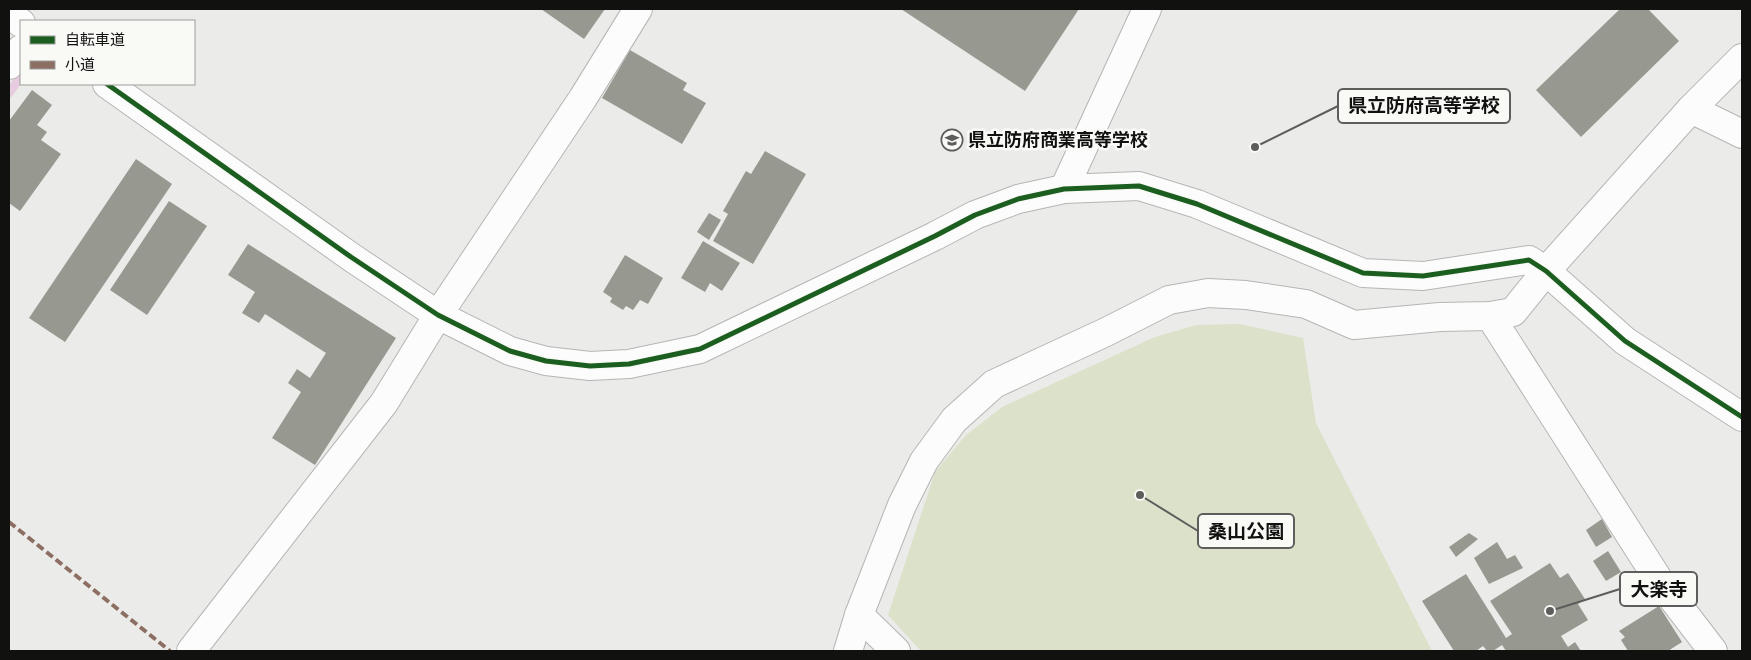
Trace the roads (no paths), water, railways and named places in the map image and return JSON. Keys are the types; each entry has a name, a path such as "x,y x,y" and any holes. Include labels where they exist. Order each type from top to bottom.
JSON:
{"street":[{"path":"191,651 384,403 438,315 583,98 638,9"},
{"path":"1064,189 1147,9"},
{"path":"9,14 20,22"},
{"path":"9,65 20,50"},
{"path":"848,651 859,615 902,505 924,461 954,420 994,384 1106,332 1169,300 1208,293 1246,295 1306,304 1354,325 1440,317 1490,316 1513,312 1546,272 1691,109 1742,58"},
{"path":"108,85 351,257 438,315 510,351 546,361 590,366 629,364 700,349 975,215 1018,199 1064,189 1139,186 1197,204 1363,273 1423,276 1529,260 1546,272 1625,341 1742,417"},
{"path":"1691,109 1742,134"},
{"path":"1490,316 1660,582 1712,651"},
{"path":"859,615 896,651"}],"waterway":[{"path":"9,93 20,77"}],"place":[{"name":"県立防府商業高等学校","path":"952,140"},
{"name":"県立防府高等学校","path":"1255,147"},
{"name":"桑山公園","path":"1140,495"},
{"name":"大楽寺","path":"1550,611"}]}
